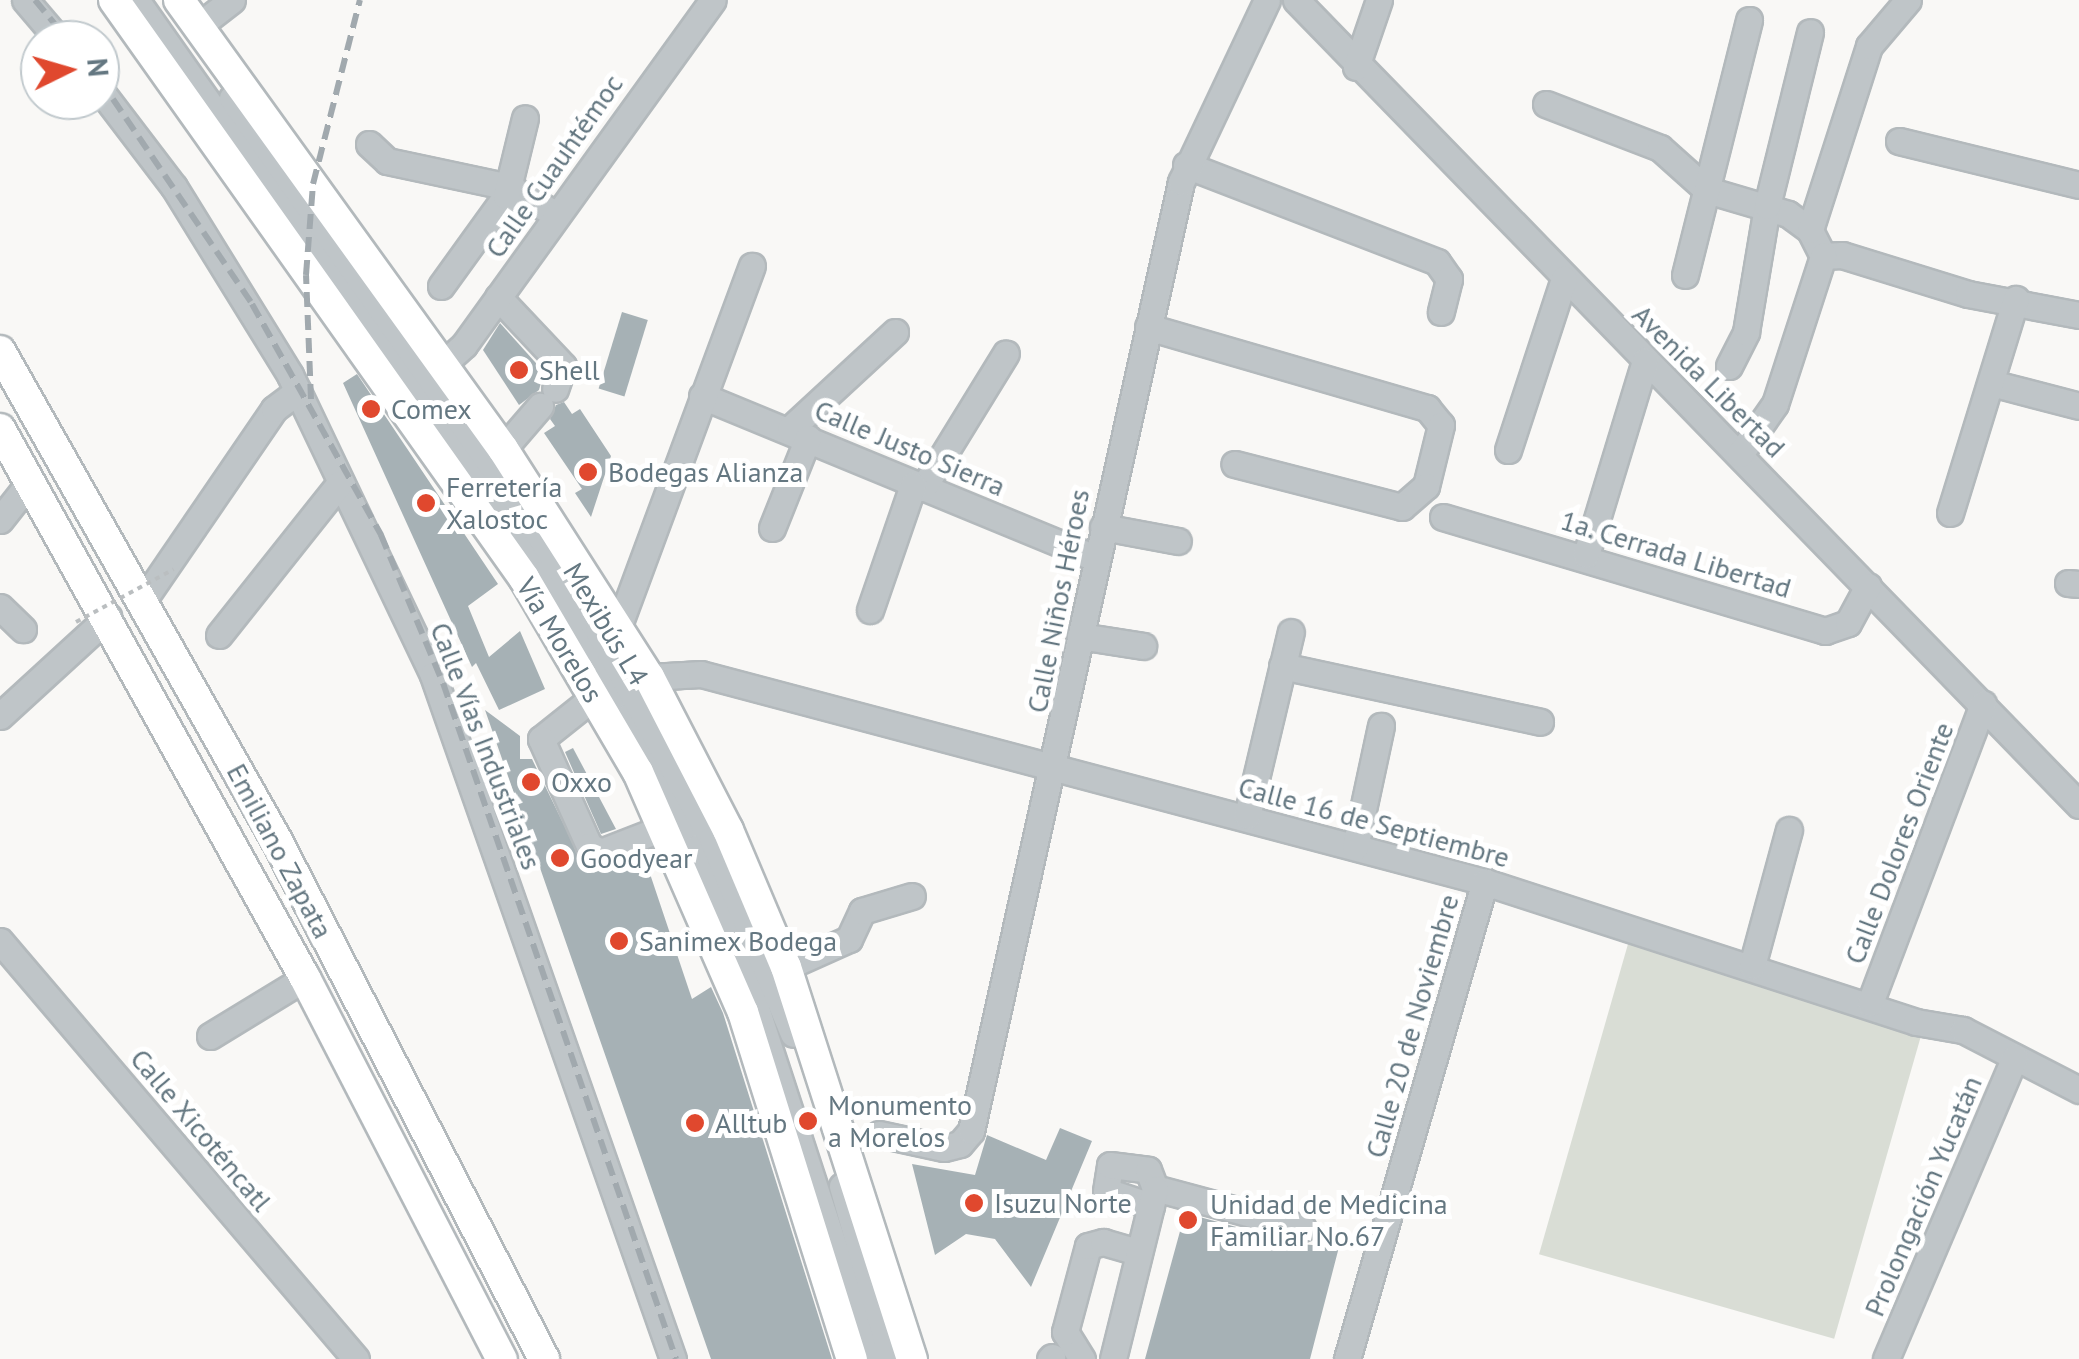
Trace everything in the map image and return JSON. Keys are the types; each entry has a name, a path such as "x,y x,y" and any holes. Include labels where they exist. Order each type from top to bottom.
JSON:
{"main road":[{"name":"Vía Morelos","path":"114,0 524,578 594,696 665,827 755,1044 852,1359"},
{"name":"Vía Morelos","path":"179,0 503,449 649,677 728,830 786,967 912,1359"},
{"name":"Emiliano Zapata","path":"0,352 276,839 544,1359"},
{"name":"Emiliano Zapata","path":"0,429 108,617 305,978 502,1359"}],"street":[{"path":"25,0 42,20"},
{"name":"Mexibús L4","path":"136,0 498,510 628,716 727,925 871,1359"},
{"name":"Mexibús L4","path":"164,0 528,517 652,724 712,839 808,1072 892,1359"},
{"path":"197,27 232,0"},
{"name":"Calle Cuauhtémoc","path":"443,364 498,298 713,0"},
{"name":"Calle Niños Héroes","path":"879,1134 944,1148 960,1144 971,1132 1056,769 1095,558 1186,164 1267,0"},
{"name":"Avenida Libertad","path":"1296,0 1356,66 2079,804"},
{"path":"1356,66 1379,0"},
{"path":"1810,230 1868,46 1908,0"},
{"path":"1685,275 1749,20"},
{"path":"1728,366 1746,332 1767,206 1810,32"},
{"path":"1546,104 1660,148 1707,190 1767,206 1810,230 1822,256 1776,404 1740,454"},
{"name":"Calle Vías Industriales","path":"120,116 174,186 298,391 433,675 672,1359"},
{"path":"441,286 509,187 525,118"},
{"path":"1899,141 2079,186"},
{"path":"369,144 387,162 509,187 555,214"},
{"path":"1186,164 1437,262 1448,279 1441,312"},
{"path":"1822,256 1842,256 1968,294 2016,300 2079,315"},
{"path":"618,625 752,266"},
{"path":"1508,450 1564,279"},
{"path":"498,298 564,366 548,397 503,449"},
{"path":"1950,512 2016,300"},
{"path":"1148,327 1427,408 1441,424 1426,486 1402,506 1234,464"},
{"path":"772,528 799,434 895,332"},
{"path":"870,610 918,487 1006,353"},
{"path":"1586,556 1644,361"},
{"path":"1991,382 2079,406"},
{"path":"142,602 274,409 298,391"},
{"name":"Calle Justo Sierra","path":"702,396 1095,558"},
{"path":"0,520 30,482"},
{"path":"219,635 340,484"},
{"name":"1a. Cerrada Libertad","path":"1443,518 1586,556 1824,631 1848,623 1868,586"},
{"path":"1102,527 1178,541"},
{"path":"0,607 22,630"},
{"path":"0,716 108,617"},
{"path":"1247,816 1290,632"},
{"path":"1080,636 1142,646"},
{"path":"1282,666 1540,722"},
{"name":"Calle 16 de Septiembre","path":"649,677 700,674 1485,882 1963,1030 2073,1088"},
{"path":"594,696 542,739 588,846 601,852 665,827"},
{"name":"Calle Dolores Oriente","path":"1870,1003 1984,704"},
{"path":"1354,847 1381,726"},
{"path":"1752,966 1789,830"},
{"name":"Calle 20 de Noviembre","path":"1347,1359 1485,882"},
{"path":"786,967 849,939 862,911 912,896"},
{"name":"Calle Xicoténcatl","path":"0,941 356,1359"},
{"path":"210,1036 305,978"},
{"name":"Prolongación Yucatán","path":"1886,1359 2015,1057"},
{"path":"1112,1359 1153,1197 1303,1228"},
{"path":"1082,1359 1065,1332 1088,1246 1103,1242 1138,1252"}],"path":[{"path":"76,622 174,560"}],"shaded area":[{"path":"1630,937 1925,1022 1834,1339 1539,1254"}],"building":[{"path":"622,312 648,320 624,396 599,389"},
{"name":"Shell","path":"500,323 544,372 539,390 519,405 483,350"},
{"path":"357,374 498,584 468,606 489,657 520,631 545,689 499,710 476,663 472,667 343,383"},
{"name":"Bodegas Alianza","path":"564,402 572,414 580,409 611,456 591,517 575,493 582,489 544,433 555,426 550,419 556,405"},
{"name":"Alltub","path":"485,710 520,736 520,759 532,759 581,860 601,868 643,853 692,999 711,987 723,1013 832,1359 711,1359"},
{"path":"573,748 616,829 601,834 565,752"},
{"path":"1060,1128 1092,1141 1031,1287 995,1239 966,1234 935,1255 912,1164 975,1175 987,1135 1046,1160"},
{"path":"1185,1213 1299,1244 1339,1247 1310,1359 1145,1359"}],"railway":[{"path":"35,0 52,20"},
{"path":"311,399 306,275 313,184 360,0"},
{"path":"120,109 252,304 381,535 443,683 676,1359"}],"place":[{"name":"Shell","path":"519,370"},
{"name":"Comex","path":"371,409"},
{"name":"Bodegas Alianza","path":"588,472"},
{"name":"Ferretería Xalostoc","path":"426,503"},
{"name":"Oxxo","path":"531,782"},
{"name":"Goodyear","path":"560,858"},
{"name":"Sanimex Bodega","path":"619,941"},
{"name":"Monumento a Morelos","path":"808,1121"},
{"name":"Alltub","path":"695,1123"},
{"name":"Isuzu Norte","path":"974,1203"},
{"name":"Unidad de Medicina Familiar No.67","path":"1188,1220"}]}
